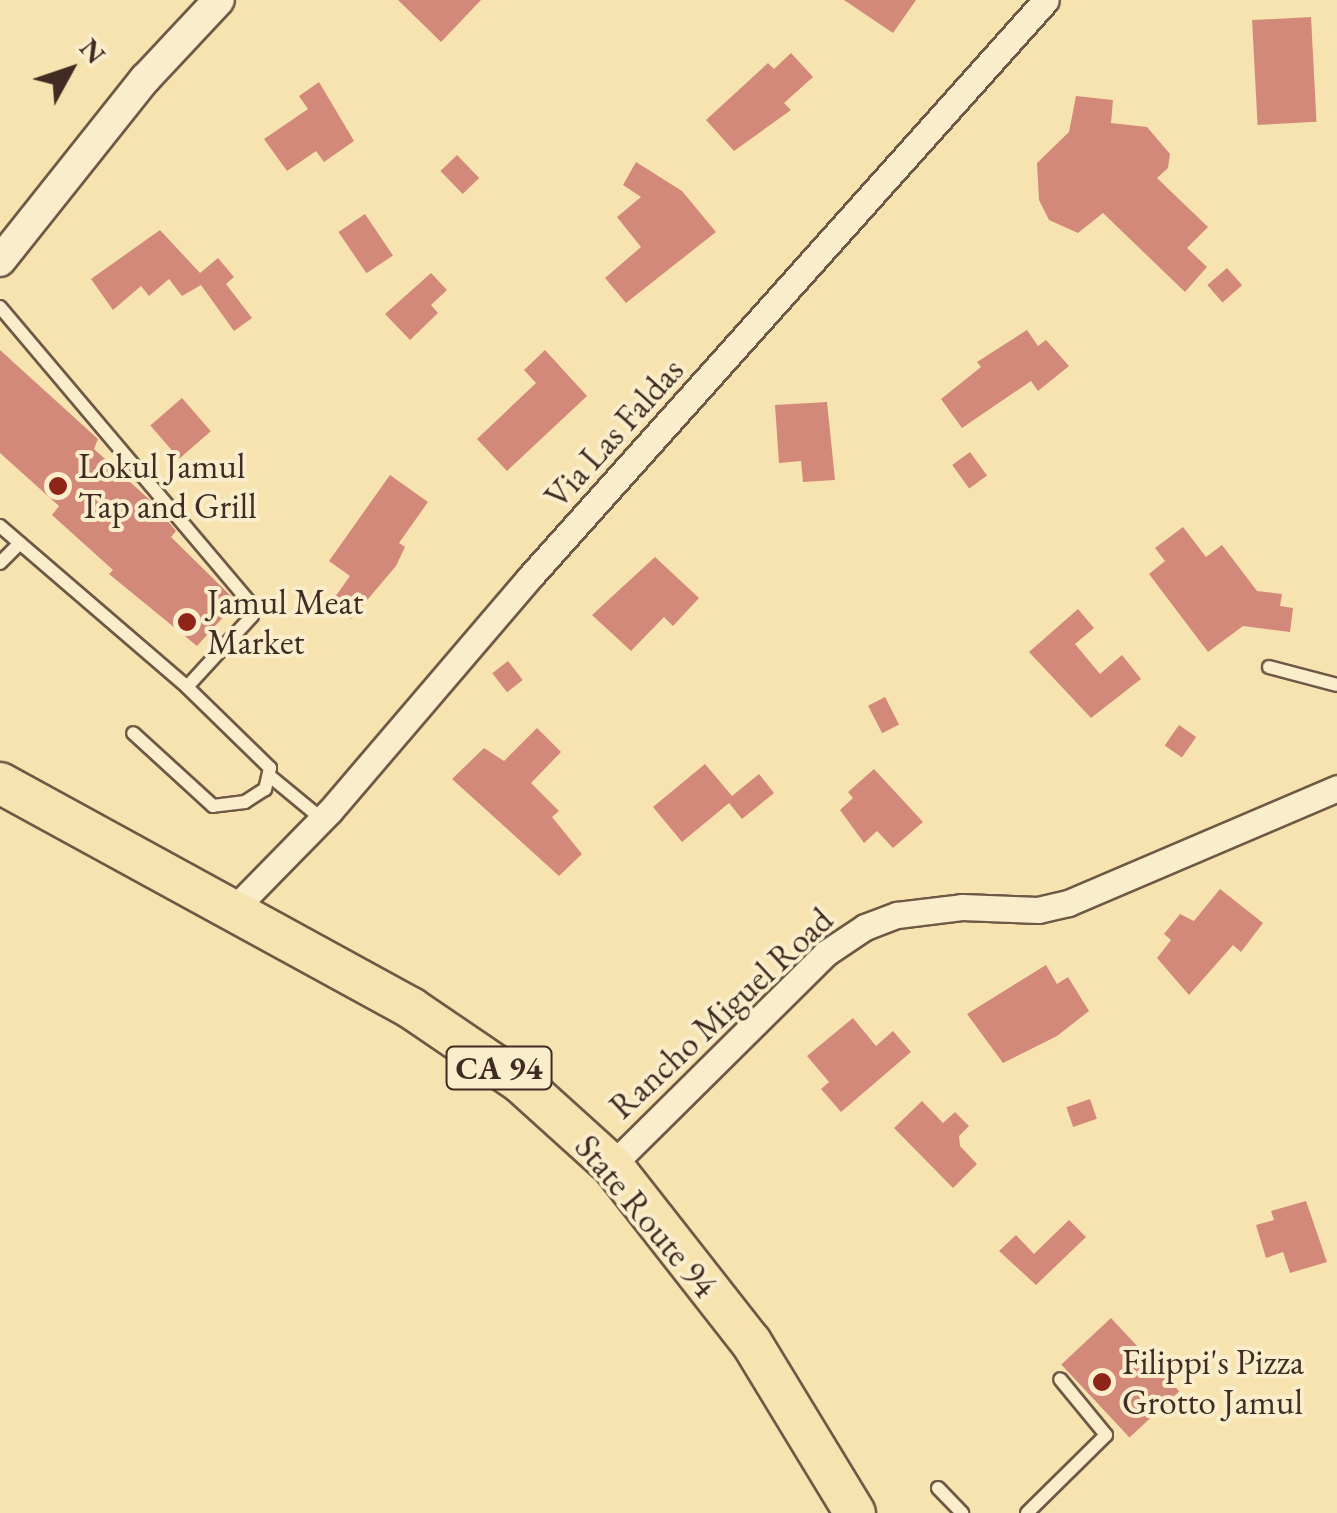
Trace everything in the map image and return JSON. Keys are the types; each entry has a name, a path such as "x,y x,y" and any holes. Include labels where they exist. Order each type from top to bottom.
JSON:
{"highway":[{"name":"State Route 94","path":"0,783 410,1008 520,1082 612,1164 751,1342 855,1513"}],"street":[{"path":"0,260 145,79 219,0"},
{"name":"Via Las Faldas","path":"232,911 323,820 529,578 1046,0"},
{"name":"Rancho Miguel Road","path":"612,1164 812,966 865,927 897,915 962,907 1038,910 1068,903 1337,788"}],"lane":[{"path":"0,307 249,597 252,616 187,687"},
{"path":"0,526 187,687 270,768 271,778 323,820"},
{"path":"0,563 20,542"},
{"path":"1269,667 1337,684"},
{"path":"133,733 213,806 246,802 271,778"},
{"path":"1027,1513 1106,1435 1060,1379"},
{"path":"938,1488 962,1513"}],"building":[{"path":"398,0 481,0 441,42"},
{"path":"844,0 916,0 893,33"},
{"path":"1311,17 1316,122 1258,125 1252,20"},
{"path":"791,53 813,77 784,103 791,110 734,151 706,120 768,63 774,69"},
{"path":"319,82 354,141 324,162 316,151 287,171 264,139 308,109 299,96"},
{"path":"1076,96 1113,100 1111,123 1147,127 1170,154 1168,168 1157,178 1208,227 1187,248 1207,267 1185,292 1103,213 1078,233 1049,220 1039,200 1037,163 1069,132"},
{"path":"457,155 479,178 463,194 440,171"},
{"path":"636,162 682,191 716,232 626,303 605,278 641,247 617,217 641,197 623,185"},
{"path":"365,214 393,255 366,273 338,232"},
{"path":"160,230 200,273 218,258 234,277 226,284 252,318 234,331 201,285 182,296 169,279 149,296 141,286 113,310 91,279"},
{"path":"1227,268 1242,285 1222,302 1207,285"},
{"path":"431,273 447,290 431,305 438,313 410,340 385,314"},
{"path":"1027,330 1038,346 1046,340 1069,366 1038,391 1031,381 962,428 941,399 981,367 977,362"},
{"path":"0,350 98,439 94,449 152,502 176,531 171,537 237,602 197,646 109,574 113,570 52,515 59,506 0,453"},
{"path":"545,350 587,396 507,471 477,439 536,383 524,370"},
{"path":"182,398 211,431 179,459 150,426"},
{"path":"827,402 835,480 803,482 801,461 779,463 775,405"},
{"path":"970,452 987,475 969,488 952,465"},
{"path":"390,475 428,502 399,543 405,547 396,566 351,619 330,604 350,576 329,561"},
{"path":"1183,527 1206,557 1222,545 1257,591 1282,594 1280,606 1293,608 1290,632 1243,626 1208,652 1149,574 1165,561 1155,548"},
{"path":"655,557 699,598 673,626 664,617 631,651 592,615"},
{"path":"1078,609 1094,628 1075,644 1100,674 1122,655 1141,679 1091,718 1029,652"},
{"path":"508,661 523,680 507,692 492,673"},
{"path":"885,697 899,725 882,733 868,706"},
{"path":"1179,725 1196,737 1182,758 1165,745"},
{"path":"537,728 561,752 531,783 559,811 552,817 582,854 559,876 452,779 484,748 504,761"},
{"path":"705,764 732,796 759,774 774,793 742,819 729,803 682,842 653,807"},
{"path":"874,769 923,822 893,848 877,831 864,843 840,810 853,798 848,792"},
{"path":"1220,889 1263,923 1241,952 1233,945 1189,995 1157,958 1171,940 1164,934 1180,914 1194,921"},
{"path":"1046,965 1057,984 1068,977 1089,1011 1057,1036 1003,1063 967,1014"},
{"path":"853,1018 876,1046 893,1031 911,1052 841,1112 821,1089 829,1082 807,1056"},
{"path":"1090,1099 1097,1119 1073,1127 1066,1107"},
{"path":"922,1101 943,1123 955,1112 969,1126 959,1136 960,1146 977,1164 953,1188 894,1128"},
{"path":"1306,1201 1327,1262 1290,1273 1283,1252 1266,1258 1256,1225 1274,1220 1271,1211"},
{"path":"1069,1220 1086,1237 1036,1285 999,1251 1016,1235 1034,1254"},
{"path":"1111,1318 1179,1391 1129,1438 1061,1364"}],"place":[{"name":"Lokul Jamul Tap and Grill","path":"58,486"},
{"name":"Jamul Meat Market","path":"187,622"},
{"name":"Filippi's Pizza Grotto Jamul","path":"1102,1382"}]}
